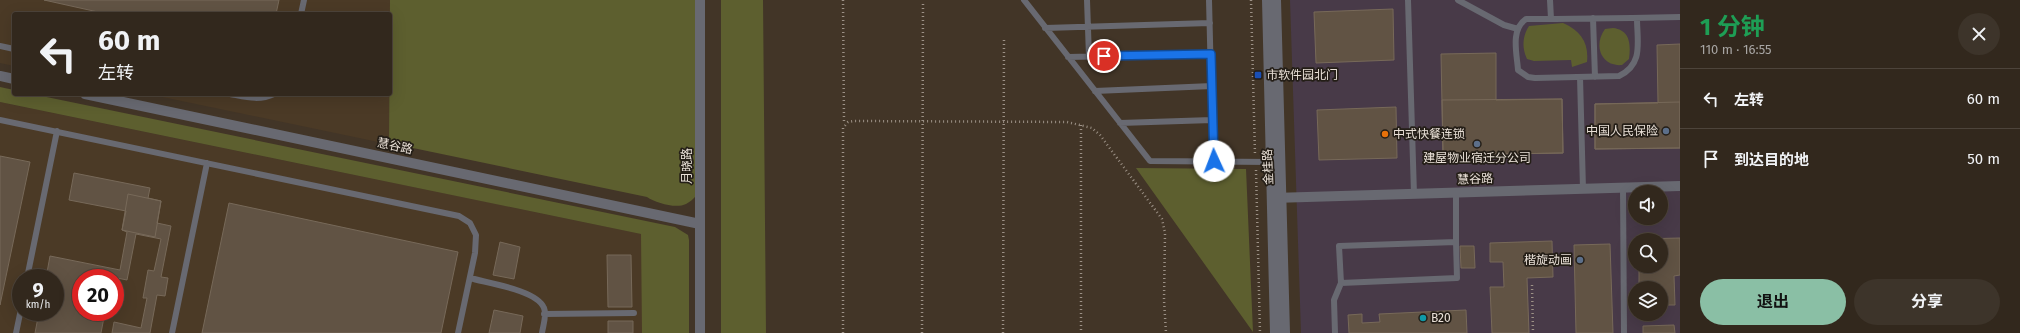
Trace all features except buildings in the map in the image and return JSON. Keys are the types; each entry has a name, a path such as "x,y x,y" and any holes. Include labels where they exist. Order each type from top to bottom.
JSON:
{"street":[{"name":"月晓路","path":"700,0 700,333"},
{"name":"金桂路","path":"1267,0 1275,333"},
{"name":"金桂路","path":"1276,0 1285,333"},
{"path":"0,76 12,79"},
{"name":"慧谷路","path":"94,96 700,224"},
{"name":"慧谷路","path":"1271,198 1680,186"}],"lane":[{"path":"301,12 304,0"},
{"path":"1024,0 1150,161 1270,162"},
{"path":"1087,0 1089,57"},
{"path":"1209,0 1214,161"},
{"path":"1408,0 1414,194"},
{"path":"1458,0 1504,25 1518,29"},
{"path":"1550,0 1551,19"},
{"path":"1637,18 1637,59 1634,66 1619,76 1535,78 1522,74 1518,70 1516,40 1520,23 1526,19 1680,17"},
{"path":"1593,18 1595,76"},
{"path":"1046,28 1210,23"},
{"path":"0,46 12,49"},
{"path":"1068,57 1211,54"},
{"path":"1580,77 1583,189"},
{"path":"1095,91 1212,86"},
{"path":"241,96 265,98 270,96"},
{"path":"0,120 459,216 470,223 476,235 475,253 458,333"},
{"path":"1120,123 1212,120"},
{"path":"29,269 57,132"},
{"path":"172,333 207,163"},
{"path":"1622,188 1624,333"},
{"path":"1341,283 1457,278 1456,192"},
{"path":"1335,333 1334,300 1341,283 1340,246 1456,242"},
{"path":"470,278 524,292 536,298 544,308 542,333"},
{"path":"544,314 634,313"},
{"path":"16,333 18,321"}],"path":[{"path":"843,0 843,333"},
{"path":"922,333 923,2"},
{"path":"1003,333 1004,38"},
{"path":"844,124 854,121 1067,122 1092,128 1100,135 1162,219 1165,233 1164,300 1166,333"},
{"path":"1081,125 1082,333"},
{"path":"1532,285 1533,333"}],"shaded area":[{"path":"0,0 390,0 390,12 12,12 12,66 0,63"},
{"path":"1290,0 1680,0 1680,333 1301,333"},
{"path":"158,96 389,96 389,143"},
{"path":"0,102 642,234 642,333 0,333"}],"green space":[{"path":"390,0 696,0 696,196 686,204 677,206 666,205 647,197 389,143 389,96 392,96 392,12 390,12"},
{"path":"721,0 763,0 766,333 721,333"},
{"path":"1563,23 1575,30 1582,38 1587,49 1587,62 1572,67 1571,60 1534,61 1527,59 1524,51 1524,42 1525,34 1529,26"},
{"path":"1605,29 1619,29 1623,32 1629,43 1629,59 1622,65 1615,65 1609,62 1604,59 1601,54 1601,35"},
{"path":"0,87 12,90 12,96 42,96 675,227 688,235 689,240 689,333 642,333 641,234 0,102"},
{"path":"1136,168 1246,169 1253,332"}],"place":[{"name":"市软件园北门","path":"1258,75"},
{"name":"中国人民保险","path":"1666,131"},
{"name":"中式快餐连锁","path":"1385,134"},
{"name":"建屋物业宿迁分公司","path":"1477,144"},
{"name":"楷旋动画","path":"1580,260"},
{"name":"B20","path":"1423,318"}],"route":[{"path":"1104,56 1211,54 1214,161"}]}
